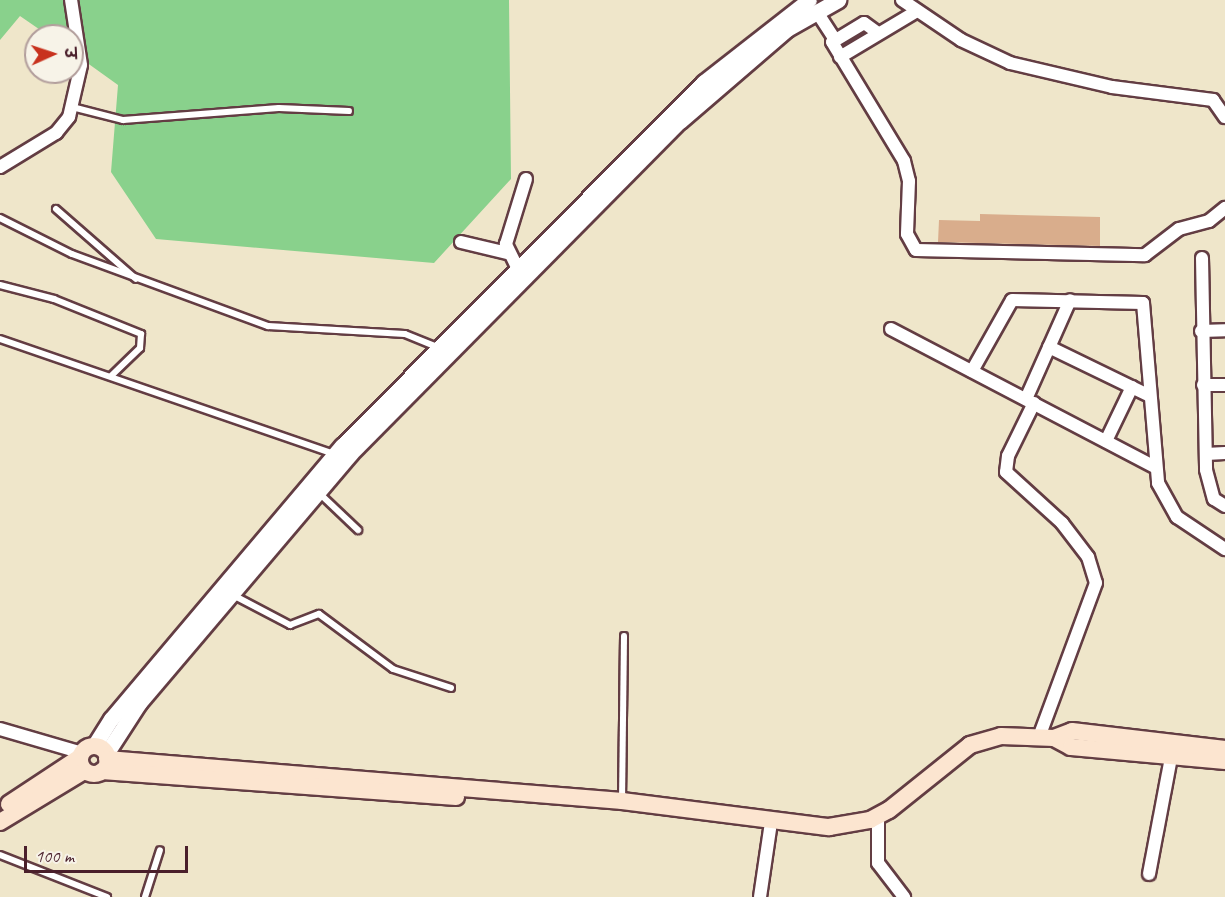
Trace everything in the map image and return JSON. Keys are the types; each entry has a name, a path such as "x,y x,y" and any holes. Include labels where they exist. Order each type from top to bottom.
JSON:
{"main road":[{"path":"1046,738 1072,731 1225,749"},
{"path":"0,809 94,759 622,801 799,824 847,826 878,816 970,745 1001,736 1046,738 1071,747 1171,758 1225,761"},
{"path":"0,822 94,759 601,808 770,829 799,824"}],"street":[{"path":"0,167 56,133 72,107 81,65 71,0"},
{"path":"94,759 314,488 335,454 704,81 813,6 838,0"},
{"path":"902,0 917,11 1010,63 1112,87 1213,100 1225,117"},
{"path":"813,6 834,38 840,57 904,161 909,181 907,234 916,250 1145,255 1179,229 1209,221 1225,208"},
{"path":"94,759 111,719 314,488 680,121 813,6"},
{"path":"840,57 917,11"},
{"path":"834,38 864,23 878,33"},
{"path":"507,253 526,179"},
{"path":"461,242 507,253 518,269"},
{"path":"1202,258 1201,331 1209,489 1225,506"},
{"path":"1046,738 1096,583 1088,557 1062,523 1006,472 1008,456 1049,347 1070,300"},
{"path":"972,371 1006,303 1070,300 1143,303 1155,467 1165,501 1177,517 1225,549"},
{"path":"891,329 1155,467"},
{"path":"1201,331 1225,330"},
{"path":"1049,347 1150,396"},
{"path":"1203,385 1225,385"},
{"path":"1106,441 1132,387"},
{"path":"1206,454 1225,453"},
{"path":"0,729 94,759"},
{"path":"1149,874 1171,758"},
{"path":"878,816 878,863 904,897"},
{"path":"760,897 770,829"}],"lane":[{"path":"72,107 123,120 279,108 349,111"},
{"path":"56,209 137,280"},
{"path":"0,218 137,280 277,328 405,334 440,348"},
{"path":"0,285 54,299 141,334 140,348 112,375"},
{"path":"0,339 112,375 335,454"},
{"path":"314,488 358,530"},
{"path":"231,593 290,625 319,614 393,669 451,688"},
{"path":"622,801 624,636"},
{"path":"146,897 160,850"},
{"path":"0,855 107,897"}],"green space":[{"path":"0,0 509,0 511,179 434,263 156,239 111,172 118,85 84,61 84,24 32,24 20,16 0,40"}],"building":[{"path":"980,214 1100,217 1100,246 938,242 939,220 980,221"}]}
